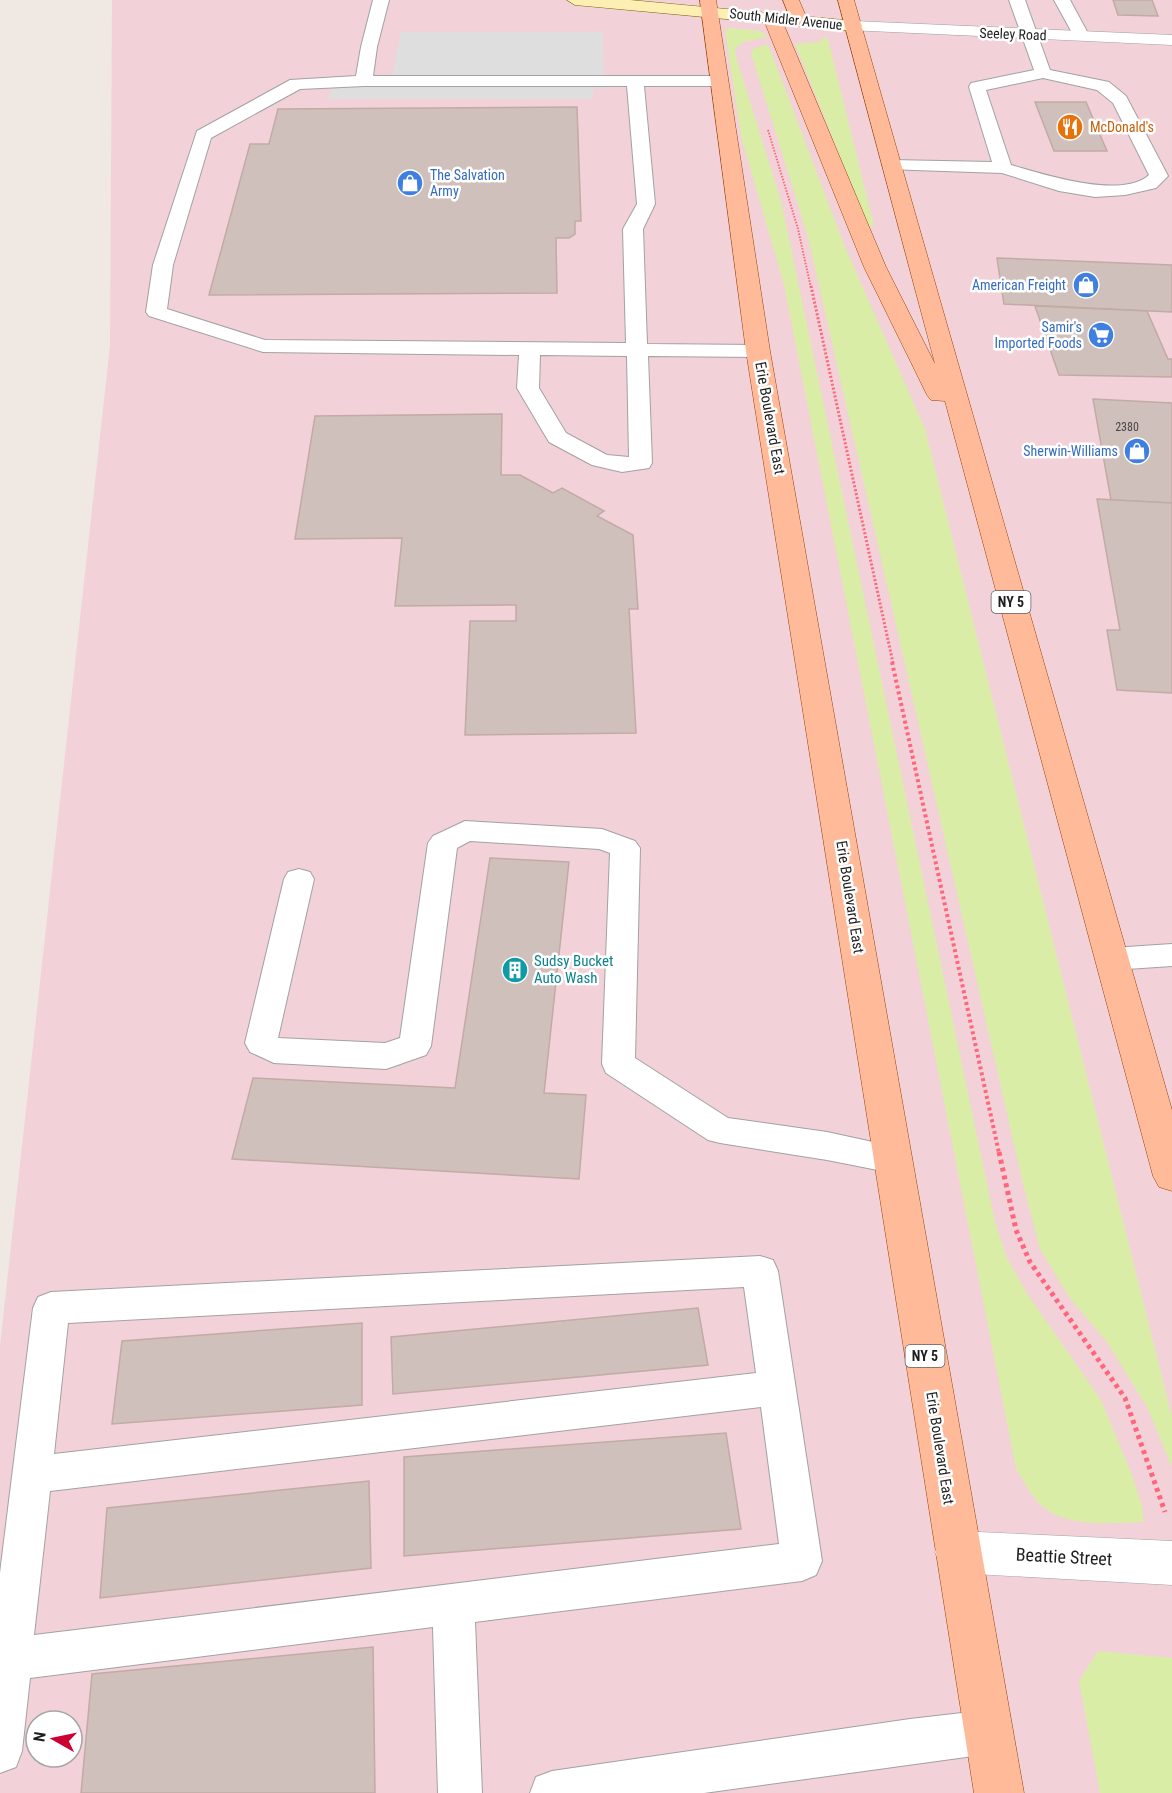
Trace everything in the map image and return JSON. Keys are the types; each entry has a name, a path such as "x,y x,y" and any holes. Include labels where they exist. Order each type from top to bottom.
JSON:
{"main road":[{"name":"South Midler Avenue","path":"574,0 709,6 772,18 854,26"},
{"path":"791,0 799,21"},
{"name":"NY 5","path":"846,0 1172,1176"},
{"name":"Erie Boulevard East","path":"709,6 758,351 999,1793"},
{"path":"772,18 876,267 972,461"}],"street":[{"name":"Seeley Road","path":"854,26 1172,40"},
{"name":"Beattie Street","path":"957,1552 1172,1563"}],"lane":[{"path":"364,81 369,47 381,0"},
{"path":"1017,0 1044,73"},
{"path":"1062,0 1082,37"},
{"path":"891,165 1003,168 1059,185 1095,191 1125,189 1150,184 1159,176 1120,100 1103,86 1044,73 977,87 1003,168"},
{"path":"720,81 364,81 296,84 204,135 163,265 156,312 263,346 758,351"},
{"path":"530,348 528,388 557,437 600,460 622,465 641,463 633,229 646,204 635,81"},
{"path":"299,879 261,1043 274,1051 386,1056 415,1046 443,843 465,831 602,839 625,848 618,1064 720,1130 827,1146 893,1159"},
{"path":"1112,959 1172,955"},
{"path":"0,1751 51,1308 760,1271 802,1561 11,1659"},
{"path":"33,1475 776,1388"},
{"path":"453,1604 460,1793"},
{"path":"552,1793 910,1741 988,1732"}],"path":[{"path":"767,127 798,229 997,1133 1016,1230 1030,1263 1125,1398 1164,1506"}],"shaded area":[{"path":"112,0 1172,0 1172,1793 0,1793 0,1346 110,346"},
{"path":"401,32 603,32 604,88 593,88 593,99 328,99 334,76 392,76"}],"green space":[{"path":"730,28 760,31 768,37 743,42 735,49 736,57 781,201 995,1222 1007,1258 1026,1292 1101,1400 1132,1475 1142,1506 1144,1522 1087,1522 1059,1516 1047,1510 1037,1501 1016,1469 784,285 741,136 725,30"},
{"path":"824,37 828,39 874,226 868,226 795,44 819,42"},
{"path":"768,44 845,247 925,429 1172,1417 1172,1467 1147,1407 1107,1342 1069,1297 1040,1249 1022,1180 808,237 751,53 753,49"},
{"path":"1098,1651 1172,1658 1172,1793 1100,1793 1079,1681"}],"building":[{"path":"1113,0 1152,0 1158,16 1118,15"},
{"name":"McDonald's","path":"1035,102 1086,102 1107,151 1054,151"},
{"name":"The Salvation Army","path":"577,107 581,221 575,221 575,234 569,238 556,238 557,293 209,295 250,144 269,144 278,109"},
{"name":"American Freight","path":"997,258 1172,265 1172,312 1004,304"},
{"name":"Samir's Imported Foods","path":"1035,306 1147,311 1168,359 1172,359 1172,377 1059,375"},
{"name":"Sherwin-Williams","path":"1093,399 1172,403 1172,503 1111,500"},
{"path":"502,414 501,475 520,475 553,493 562,488 604,511 597,516 633,535 638,609 629,609 636,733 465,735 470,621 516,621 516,605 395,606 402,538 295,539 315,416"},
{"path":"1097,499 1172,503 1172,693 1117,690 1107,630 1120,630"},
{"name":"Sudsy Bucket Auto Wash","path":"490,858 569,862 544,1093 586,1095 579,1179 232,1159 253,1078 455,1088"},
{"path":"698,1308 708,1365 393,1394 391,1337"},
{"path":"362,1323 362,1405 112,1424 122,1341"},
{"path":"726,1433 741,1529 404,1556 404,1457"},
{"path":"369,1481 371,1568 100,1598 107,1508"},
{"path":"373,1647 375,1793 81,1793 92,1674"}],"place":[{"name":"McDonald's","path":"1070,127"},
{"name":"The Salvation Army","path":"410,183"},
{"name":"American Freight","path":"1086,285"},
{"name":"Samir's Imported Foods","path":"1101,335"},
{"name":"Sherwin-Williams","path":"1137,451"},
{"name":"Sudsy Bucket Auto Wash","path":"515,970"}]}
